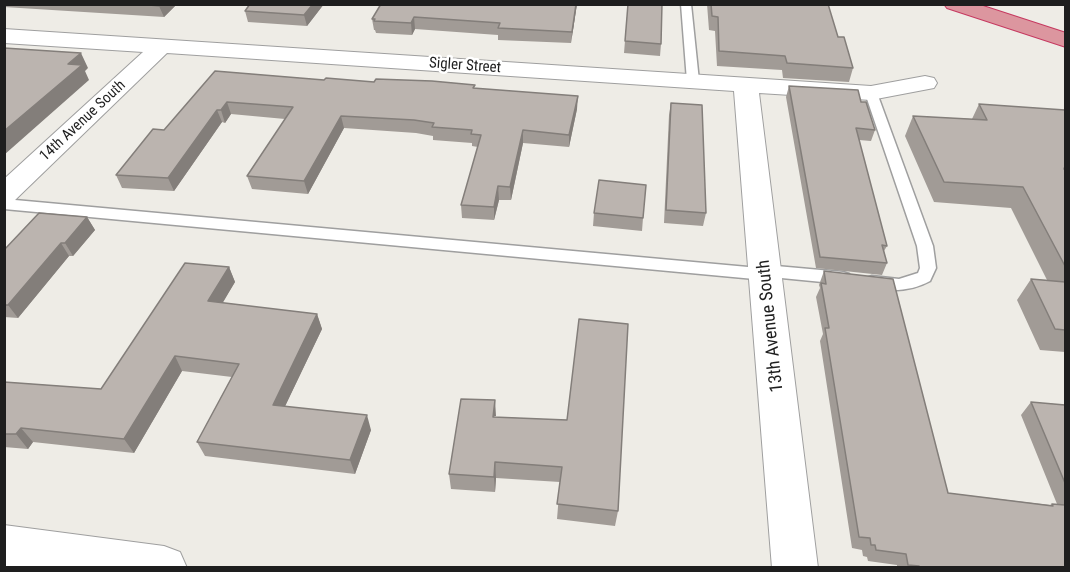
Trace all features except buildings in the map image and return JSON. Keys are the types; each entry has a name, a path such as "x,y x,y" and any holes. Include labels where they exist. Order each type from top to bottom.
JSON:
{"highway":[{"path":"938,4 1065,40"},
{"path":"954,4 1005,22"}],"street":[{"name":"Sigler Street","path":"4,36 871,93 925,83"},
{"name":"14th Avenue South","path":"4,195 162,46"},
{"name":"13th Avenue South","path":"746,85 795,567"},
{"path":"4,546 164,567"}],"lane":[{"path":"686,4 693,81"},
{"path":"4,204 899,285 915,282 924,277 928,268 925,246 871,93"}]}
